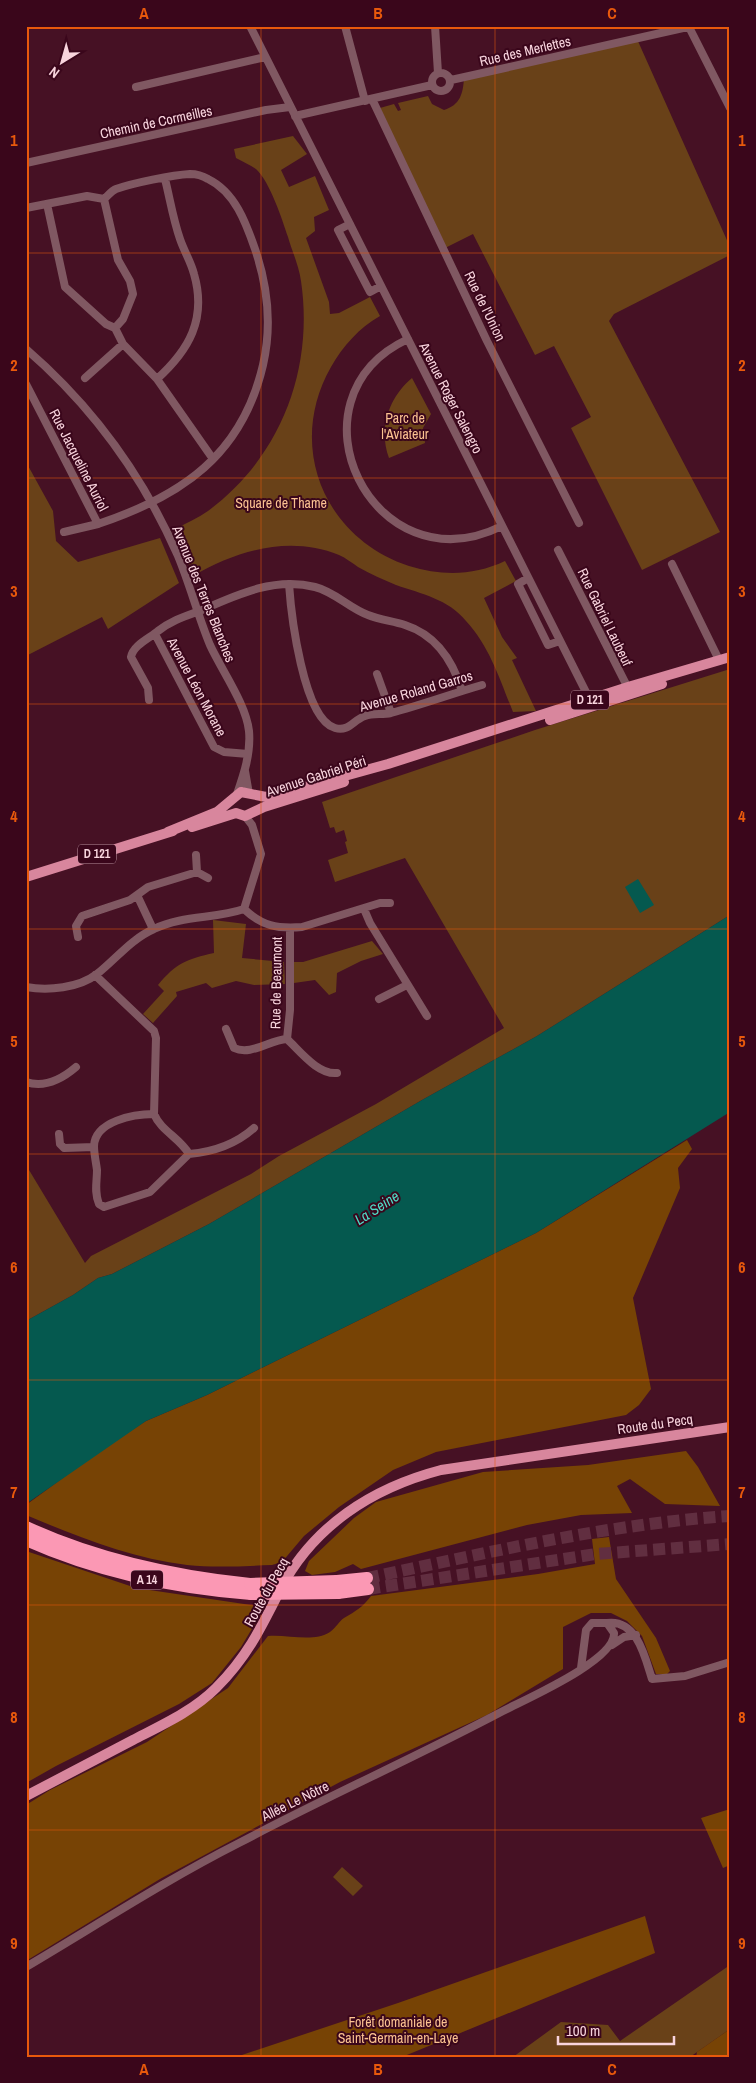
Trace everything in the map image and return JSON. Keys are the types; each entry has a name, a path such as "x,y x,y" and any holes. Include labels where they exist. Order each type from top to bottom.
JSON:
{"highway":[{"name":"A 14","path":"26,1528 83,1550 144,1568 174,1574 250,1584 337,1587"},
{"name":"A 14","path":"26,1540 83,1562 116,1572 203,1590 279,1595 367,1583"}],"main road":[{"name":"Avenue Gabriel Péri","path":"484,735 518,729 628,690 730,657"},
{"name":"Avenue Gabriel Péri","path":"628,690 730,662"},
{"name":"Avenue Gabriel Péri","path":"26,877 168,832 217,812 235,797 251,794 266,797 276,795 388,764 591,703"},
{"name":"Avenue Gabriel Péri","path":"168,832 244,814 356,778 388,764"},
{"name":"Avenue Gabriel Péri","path":"244,814 255,805 251,794"},
{"path":"235,797 232,807 244,814"},
{"name":"Route du Pecq","path":"26,1796 175,1718 215,1689 247,1653 260,1632 280,1590 308,1548 344,1514 381,1491 413,1477 441,1470 730,1427"}],"street":[{"name":"Avenue Roger Salengro","path":"250,26 591,703"},
{"name":"Rue de l'Union","path":"346,26 369,100 579,523"},
{"path":"435,26 438,73 433,78 432,85 436,90 443,92 448,89 451,80 446,74 438,73"},
{"path":"649,26 651,35"},
{"path":"690,27 730,108"},
{"name":"Rue des Merlettes","path":"451,80 690,27"},
{"path":"136,87 265,57"},
{"path":"295,116 432,85"},
{"name":"Chemin de Cormeilles","path":"26,163 266,110 290,107"},
{"name":"Rue Jacqueline Auriol","path":"26,384 98,524 151,502 181,486 213,459 230,441 245,418 258,385 268,328 266,291 258,257 245,223 224,190 200,176 191,174 116,189 104,198"},
{"path":"157,379 174,363 189,342 198,304 195,276 177,231 165,179"},
{"path":"26,208 87,196 104,198 118,260 133,287 129,307 123,319 115,328"},
{"path":"47,204 65,287 106,324 115,328 123,344 157,379 213,459"},
{"path":"350,224 338,230 370,292 380,286"},
{"path":"408,339 392,348 374,363 362,379 352,399 346,439 349,458 356,479 369,499 384,514 401,526 424,535 465,538 486,533 502,526"},
{"path":"85,378 123,344"},
{"name":"Avenue des Terres Blanches","path":"26,350 54,374 90,414 127,462 151,502 177,555 210,644 247,720 245,771 251,794"},
{"path":"64,532 98,524"},
{"name":"Rue Gabriel Laubeuf","path":"558,550 628,690"},
{"path":"672,564 719,660"},
{"path":"528,578 518,584 548,645 560,641"},
{"path":"149,700 148,688 131,656 131,653 142,642 173,621 250,590 275,584 315,587 365,614 417,630 442,649 457,673 462,691"},
{"name":"Avenue Roland Garros","path":"289,584 290,607 304,678 322,720 333,728 344,729 364,716 391,713 482,685"},
{"name":"Avenue Léon Morane","path":"155,634 214,747 224,752 245,753"},
{"path":"377,674 391,713"},
{"name":"Avenue des Terres Blanches","path":"235,797 245,771"},
{"path":"244,814 252,825 261,854 244,908"},
{"path":"196,855 197,872"},
{"path":"78,937 76,926 82,916 130,900 148,887 197,872 208,878"},
{"path":"137,895 153,929"},
{"path":"244,908 256,920 271,926 290,928 302,927 364,908 390,903"},
{"path":"27,990 66,987 95,976 126,948 153,929 186,918 227,914 244,908"},
{"path":"364,908 407,985 427,1016"},
{"name":"Rue de Beaumont","path":"287,1039 290,1010 290,928"},
{"path":"95,976 154,1030 156,1038 154,1114 157,1122 185,1147 189,1154"},
{"path":"379,1000 407,985"},
{"name":"Rue de Beaumont","path":"226,1029 234,1048 240,1050 247,1051 287,1039"},
{"name":"Rue de Beaumont","path":"287,1039 319,1068 325,1072 337,1073"},
{"path":"26,1082 34,1084 58,1080 76,1067"},
{"path":"154,1114 144,1114 104,1126 99,1131 94,1147 96,1157 96,1198 99,1204 104,1206 150,1192 189,1154 201,1153 240,1140 254,1128"},
{"path":"59,1134 60,1144 64,1148 94,1147"},
{"path":"581,1668 586,1630 592,1623 615,1622 636,1635 652,1679 685,1676 730,1662"},
{"path":"607,1623 614,1633 612,1645"},
{"name":"Allée Le Nôtre","path":"26,1967 238,1843 480,1723 596,1660 624,1637 636,1635"}],"green space":[{"path":"637,39 730,247 730,255 614,314 609,321 720,532 642,570 571,428 591,417 554,346 535,355 473,234 443,249 380,108 394,104 398,111 401,110 398,103 428,96 432,104 444,110 454,105 460,98 464,78"},
{"name":"Square de Thame","path":"293,136 307,154 281,170 289,187 315,176 329,210 314,217 315,231 306,238 329,302 330,314 339,313 370,297 380,316 358,332 341,352 331,367 318,397 312,427 313,457 321,486 335,512 355,534 379,553 409,566 433,572 457,573 481,570 505,561 516,581 484,598 502,637 517,658 512,660 536,711 513,712 499,676 482,642 451,607 443,602 377,577 339,555 302,546 264,548 227,559 193,576 175,529 208,511 233,489 255,465 273,438 287,409 297,378 304,314 299,270 271,191 256,169 236,158 234,149"},
{"name":"Parc de l'Aviateur","path":"412,378 431,414 423,428 425,443 389,458 385,436 388,414 397,394"},
{"path":"26,462 53,511 56,541 78,562 160,538 179,583 108,629 102,617 26,656"},
{"path":"730,669 730,915 537,1036 422,1100 209,1224 112,1274 98,1278 73,1295 26,1321 26,1165 85,1263 91,1256 251,1174 279,1156 376,1104 504,1028 405,858 335,882 328,860 348,853 345,842 347,841 344,830 336,833 334,827 330,828 322,802 535,730"},
{"path":"213,920 246,924 242,958 284,962 285,984 254,985 236,981 212,988 206,983 176,992 177,996 153,1023 143,1014 164,991 158,985 164,978 183,963 196,957 214,953"},
{"path":"372,941 383,954 361,961 337,973 336,992 329,995 315,980 294,983 294,962 303,962"},
{"path":"687,1140 692,1149 678,1168 680,1188 633,1298 651,1389 639,1405 626,1415 436,1452 393,1470 339,1507 304,1536 282,1562 272,1565 208,1566 166,1562 105,1546 26,1515 26,1505 98,1452 146,1421 207,1395 536,1233"},
{"path":"686,1451 698,1467 720,1506 665,1504 630,1479 617,1486 632,1513 581,1515 527,1525 361,1569 353,1564 335,1572 312,1575 305,1571 309,1561 354,1518 376,1502 483,1472 588,1465"},
{"path":"609,1537 616,1579 656,1638 670,1671 667,1674 656,1674 642,1636 627,1621 611,1613 591,1613 563,1627 563,1669 487,1715 340,1782 160,1879 26,1961 26,1805 50,1790 147,1742 228,1688 268,1636 308,1638 323,1635 334,1629 342,1619 356,1611 371,1596 538,1574 595,1564 592,1539"},
{"path":"26,1551 136,1588 265,1607 241,1647 212,1683 179,1704 26,1783"},
{"path":"730,1809 730,1865 723,1868 701,1818"},
{"path":"342,1867 363,1886 353,1896 333,1877"},
{"name":"Forêt domaniale de Saint-Germain-en-Laye","path":"645,1916 655,1953 402,2057 236,2057 398,2003"},
{"path":"730,1965 730,2029 690,2057 513,2057 561,2022 608,2025 620,2041"},
{"path":"730,2029 730,2057 696,2057 697,2052"}],"water":[{"path":"638,879 654,905 640,913 625,887"},
{"name":"La Seine","path":"730,915 730,1112 536,1233 207,1395 146,1421 26,1504 26,1321 73,1295 98,1278 112,1274 209,1224 422,1100 537,1036"}],"tunnel":[{"path":"367,1578 593,1533 684,1520 730,1516"},
{"path":"368,1589 596,1554 730,1544"}]}
